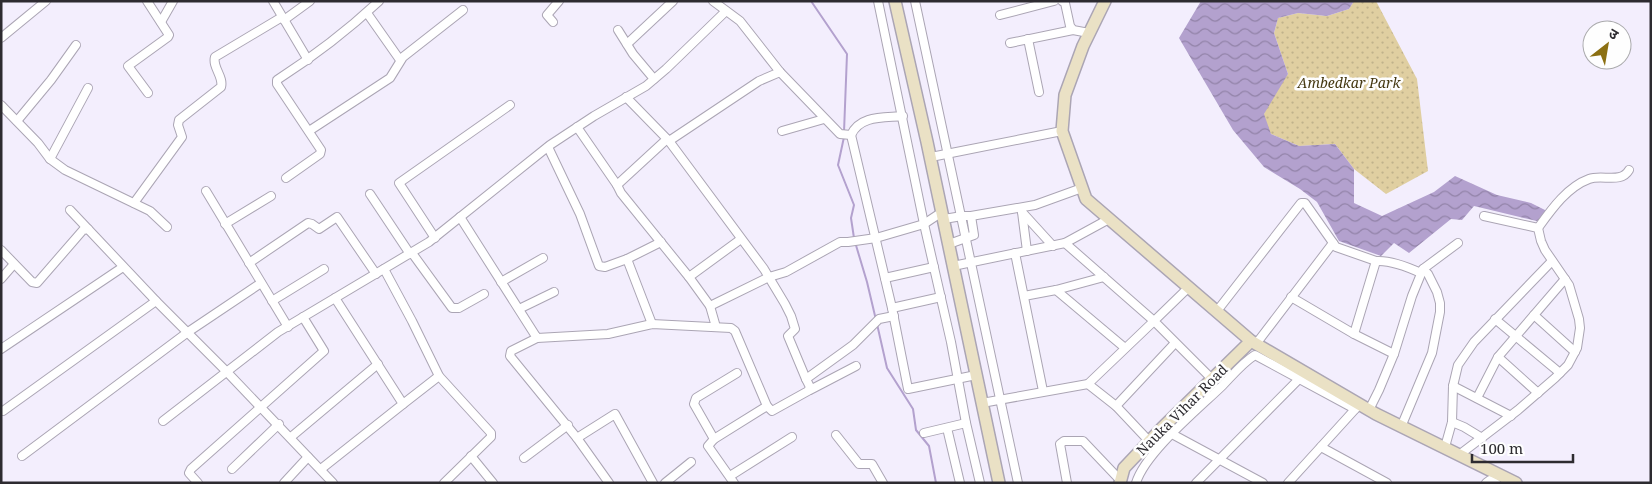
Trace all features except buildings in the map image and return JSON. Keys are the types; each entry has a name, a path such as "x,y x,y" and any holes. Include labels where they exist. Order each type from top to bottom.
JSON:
{"street":[{"path":"1,38 46,1"},
{"path":"147,1 168,34 168,37 128,66 148,93"},
{"path":"161,22 173,1"},
{"path":"273,1 308,60"},
{"path":"134,203 182,137 178,125 179,120 221,88 222,82 213,59 283,19 310,1"},
{"path":"286,178 321,153 276,82 308,60 367,13 379,1"},
{"path":"553,22 547,15 559,1"},
{"path":"627,44 673,1"},
{"path":"878,1 980,483"},
{"path":"895,1 943,215 998,483"},
{"path":"915,1 1018,483"},
{"path":"1000,15 1054,1"},
{"path":"1062,1 1073,30"},
{"path":"1105,1 1083,46 1065,95 1062,131 1086,199 1253,342 1302,376"},
{"path":"163,421 226,370 278,332 435,238 548,147 654,79 720,5 740,21 780,72 824,119 846,134 876,238 908,389 976,375"},
{"path":"308,131 390,78 400,60 462,10"},
{"path":"367,13 400,60"},
{"path":"618,30 654,79"},
{"path":"1010,43 1073,30 1089,33"},
{"path":"1028,39 1039,92"},
{"path":"17,121 76,46"},
{"path":"617,185 668,140 759,82 780,72"},
{"path":"50,159 88,88"},
{"path":"626,97 668,140 769,277 791,316 795,329 788,336 810,390"},
{"path":"1,105 38,143 50,159 65,170 153,214 167,227"},
{"path":"435,238 399,183 510,105"},
{"path":"846,134 864,120 903,116"},
{"path":"782,131 824,119"},
{"path":"577,128 621,193 710,306 716,328"},
{"path":"930,157 1062,131"},
{"path":"548,147 580,214 599,266 606,267 627,259 661,242"},
{"path":"1538,228 1557,204 1581,183 1594,177 1621,177 1627,174 1629,170"},
{"path":"710,306 769,277 786,272 840,242 876,238 924,224 943,215 971,216 1022,210 1082,188"},
{"path":"206,191 288,327"},
{"path":"370,194 452,308 459,308 484,294"},
{"path":"225,224 271,196"},
{"path":"1217,311 1301,203 1305,203 1336,247 1376,261 1422,271 1437,292 1440,312 1432,353 1401,427"},
{"path":"70,210 156,301 279,424 333,483"},
{"path":"1022,210 1052,246"},
{"path":"1022,210 1027,251"},
{"path":"949,244 974,236 971,216"},
{"path":"1484,216 1538,228"},
{"path":"249,263 308,223 319,230 337,217 376,274"},
{"path":"460,217 537,338"},
{"path":"953,266 1065,243 1109,219"},
{"path":"1,250 32,282 36,283 82,230 88,228"},
{"path":"1459,455 1538,393 1568,365 1576,352 1580,328 1569,285 1541,241 1538,228"},
{"path":"689,277 741,238"},
{"path":"1065,243 1154,321 1212,379"},
{"path":"1253,342 1292,297 1333,243"},
{"path":"1288,483 1321,447 1379,390 1394,354 1422,271 1458,243"},
{"path":"1016,253 1043,391"},
{"path":"501,282 543,258"},
{"path":"627,259 652,324"},
{"path":"1354,334 1376,261"},
{"path":"1445,448 1452,422 1453,386 1458,366 1474,342 1495,318 1552,261"},
{"path":"1,280 14,264"},
{"path":"1,349 124,267"},
{"path":"885,278 934,267"},
{"path":"272,301 324,269"},
{"path":"384,269 412,320 439,376 491,433 491,437 444,483"},
{"path":"1024,296 1056,290 1104,277"},
{"path":"1477,398 1498,357 1565,279"},
{"path":"22,456 188,332 261,283"},
{"path":"982,403 1088,384 1189,288"},
{"path":"1056,290 1125,348"},
{"path":"519,309 554,292"},
{"path":"806,379 853,344 877,321 893,312 941,297"},
{"path":"1292,297 1354,334 1394,354"},
{"path":"335,298 403,404"},
{"path":"3,410 156,301"},
{"path":"1534,315 1576,352"},
{"path":"198,483 189,473 191,469 324,351 304,317"},
{"path":"1495,318 1560,373"},
{"path":"609,483 578,438 509,354 511,351 537,338 608,334 652,324 731,328 767,406 772,411 856,366"},
{"name":"Nauka Vihar Road","path":"1121,482 1124,468 1212,379 1253,342"},
{"path":"1116,406 1175,343"},
{"path":"1136,483 1139,472 1150,457 1255,355 1302,376 1361,408 1516,483"},
{"path":"1498,357 1538,393"},
{"path":"291,437 378,364"},
{"path":"714,439 694,401 737,373"},
{"path":"321,469 439,376"},
{"path":"1196,483 1302,376"},
{"path":"1088,384 1116,406 1152,439 1172,434 1263,483"},
{"path":"1453,386 1511,416"},
{"path":"767,406 714,439 708,446 732,480 792,437"},
{"path":"578,438 616,414 653,483"},
{"path":"1452,422 1482,438"},
{"path":"924,433 966,423"},
{"path":"232,469 279,424"},
{"path":"524,458 568,426"},
{"path":"946,428 960,483"},
{"path":"836,435 859,464 874,466 883,483"},
{"path":"1067,483 1060,444 1064,441 1083,441 1121,482"},
{"path":"1321,447 1387,483"},
{"path":"471,456 493,483"},
{"path":"284,483 308,457"},
{"path":"665,483 691,462"},
{"path":"1124,468 1139,472"},
{"path":"1486,483 1490,480 1496,483"}],"green space":[{"name":"Ambedkar Park","path":"1354,1 1376,1 1417,79 1428,171 1386,194 1354,169 1335,144 1299,146 1271,134 1264,125 1264,114 1274,89 1288,74 1274,33 1278,18 1298,13 1327,16 1349,9"}],"water":[{"path":"1201,1 1354,1 1349,9 1327,16 1298,13 1278,18 1274,33 1288,74 1264,114 1271,134 1299,146 1335,144 1354,169 1354,203 1382,216 1434,192 1455,176 1497,195 1531,203 1545,210 1545,218 1537,221 1474,206 1462,220 1451,219 1409,253 1394,243 1381,256 1339,241 1317,202 1264,167 1233,130 1179,38"}],"waterway":[{"path":"811,1 847,54 844,132"},
{"path":"844,137 838,165 854,205 851,218 854,238"},
{"path":"855,242 876,320"},
{"path":"877,324 887,368 913,409 916,430 929,446 936,483"}]}
